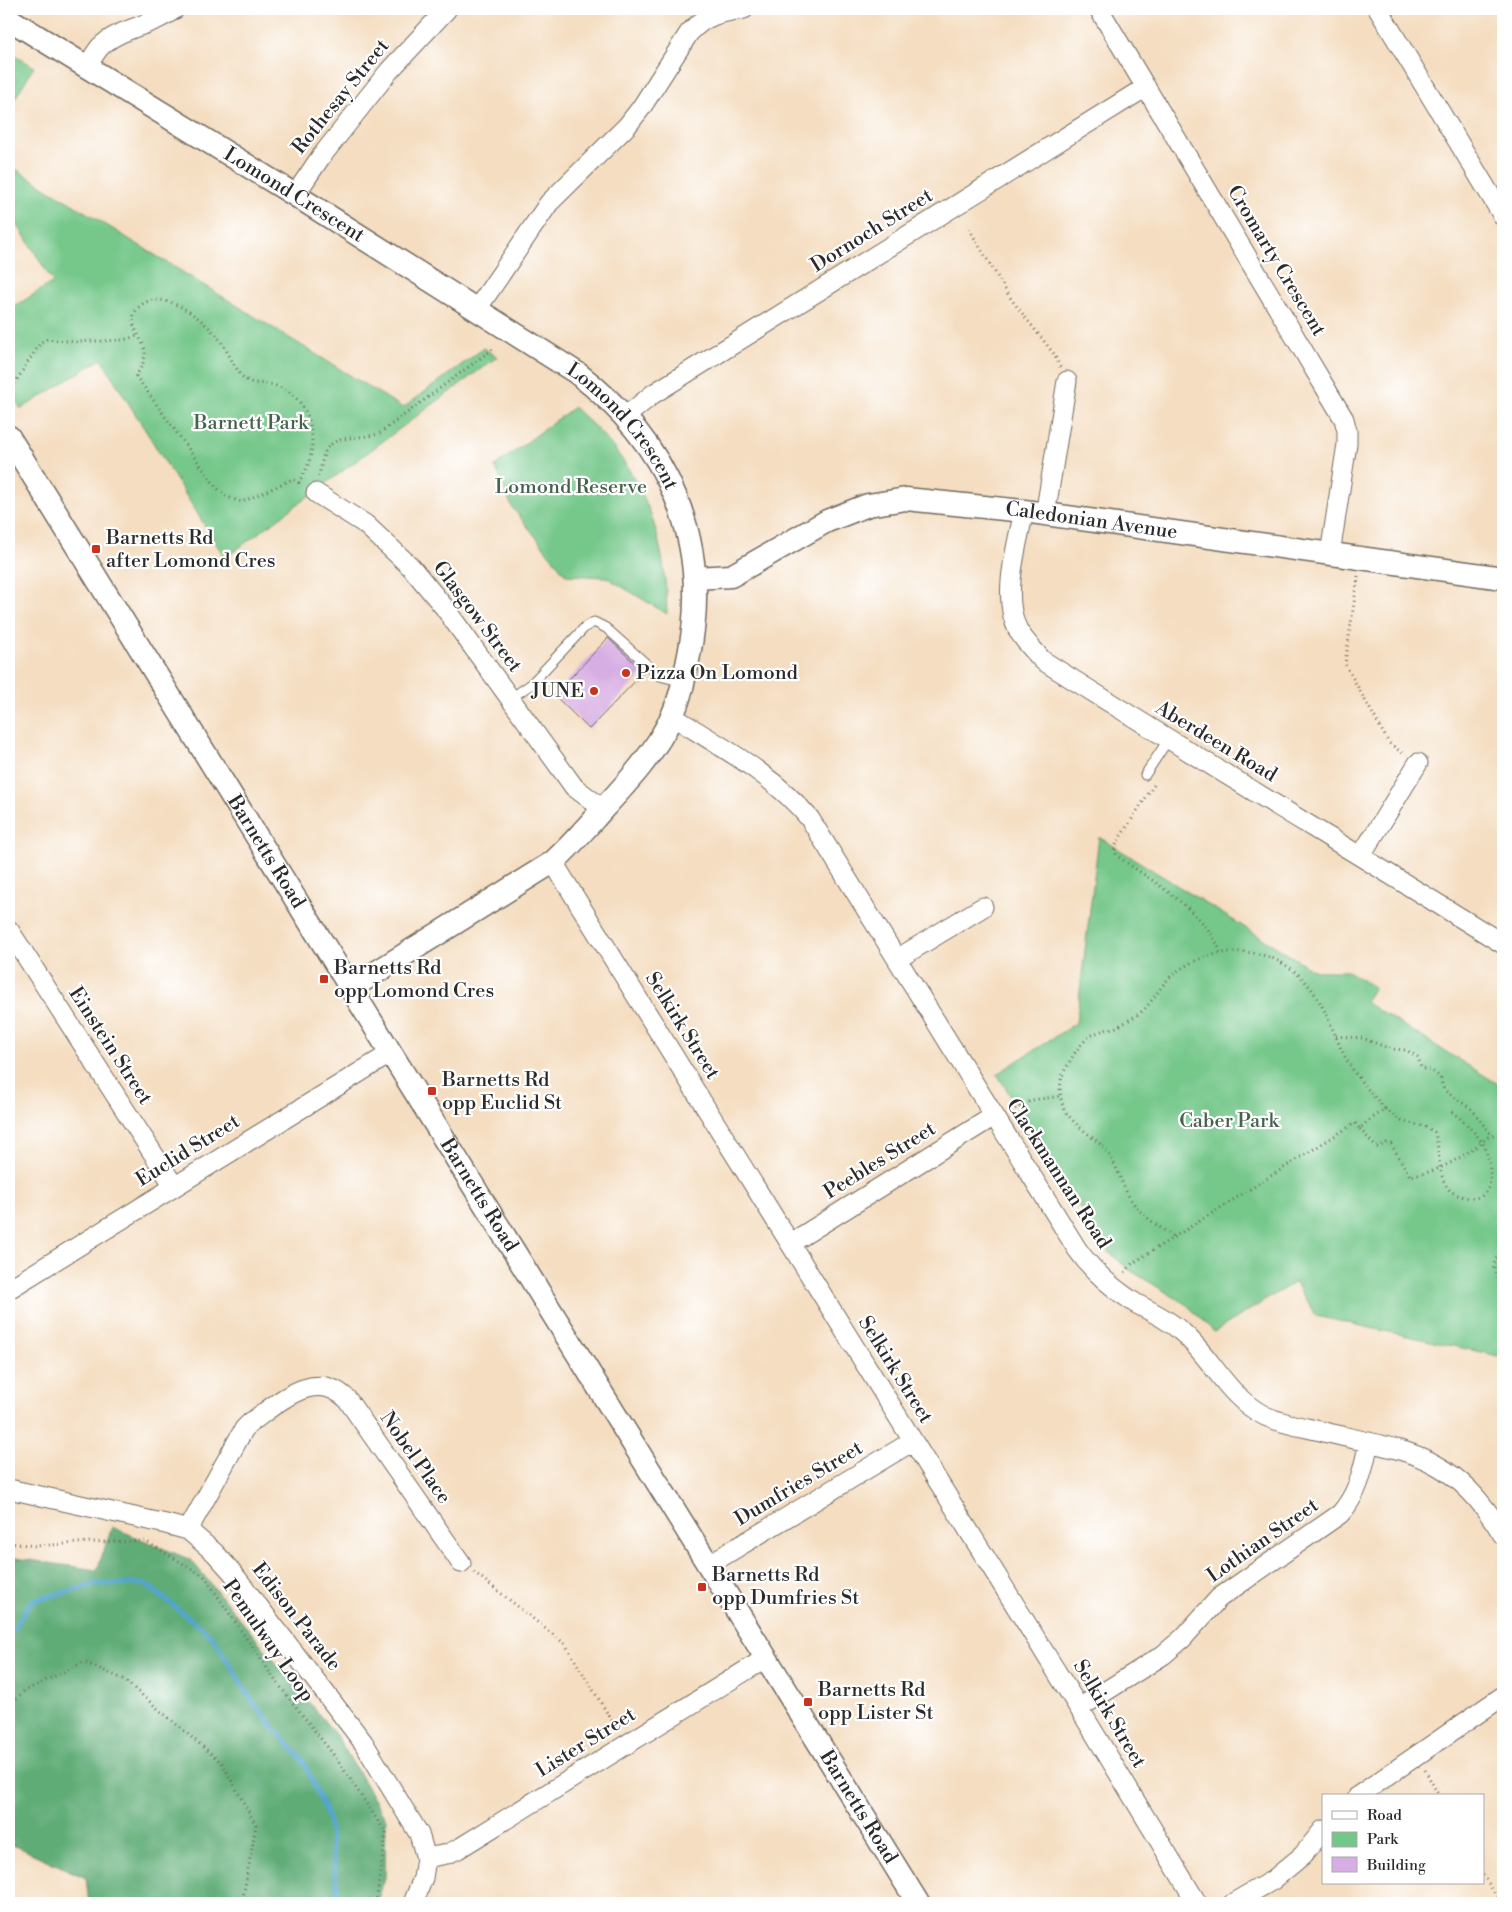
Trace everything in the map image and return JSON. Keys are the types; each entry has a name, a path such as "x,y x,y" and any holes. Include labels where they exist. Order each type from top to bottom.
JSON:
{"street":[{"path":"87,67 98,50 109,40 123,32 153,22 175,9"},
{"name":"Rothesay Street","path":"294,194 389,71 447,9"},
{"path":"477,309 549,203 628,126 689,33 710,16 744,9"},
{"name":"Cromarty Crescent","path":"1099,9 1344,419 1347,431 1347,444 1330,554"},
{"path":"1378,9 1503,216"},
{"name":"Lomond Crescent","path":"9,19 294,194 577,373 636,429 659,463 674,494 685,526 695,578 696,610 683,682 672,716 652,750 575,841 552,862 351,988"},
{"name":"Dornoch Street","path":"625,417 653,394 1146,87"},
{"name":"Aberdeen Road","path":"1067,381 1034,513 1010,598 1012,613 1018,629 1028,645 1042,660 1168,740 1362,856 1503,944"},
{"name":"Barnetts Road","path":"9,437 918,1903"},
{"name":"Glasgow Street","path":"313,492 365,524 411,567 444,607 574,786 603,809"},
{"name":"Caledonian Avenue","path":"695,578 731,576 827,521 855,509 885,502 917,499 1034,513 1503,578"},
{"name":"Clackmannan Road","path":"672,716 757,770 800,806 820,834 1077,1249 1093,1270 1117,1291 1170,1323 1184,1334 1239,1399 1250,1407 1276,1420 1416,1454 1446,1470 1474,1493 1492,1516 1503,1535"},
{"path":"1362,856 1418,763"},
{"name":"Selkirk Street","path":"552,862 1079,1708 1197,1903"},
{"path":"897,960 983,907"},
{"name":"Einstein Street","path":"9,930 174,1186"},
{"name":"Euclid Street","path":"9,1289 391,1052"},
{"name":"Peebles Street","path":"791,1244 994,1116"},
{"name":"Nobel Place","path":"188,1530 244,1429 300,1390 328,1379 347,1399 461,1563"},
{"name":"Dumfries Street","path":"708,1565 913,1441"},
{"name":"Lothian Street","path":"1079,1708 1163,1655 1183,1638 1219,1598 1340,1514 1353,1498 1358,1486 1369,1442"},
{"name":"Edison Parade","path":"9,1489 188,1530 224,1563 353,1728 419,1834 426,1858 423,1878 413,1903"},
{"name":"Lister Street","path":"426,1858 447,1854 458,1849 766,1658"},
{"path":"1361,1794 1503,1696"},
{"path":"1233,1903 1278,1876 1303,1855 1322,1831"}],"lane":[{"path":"511,698 530,685 585,627 594,622 606,628 660,676 683,682"},
{"path":"1145,775 1168,740"}],"path":[{"path":"969,230 1011,299 1054,354"},
{"path":"299,482 309,463 312,446 308,416 296,397 284,388 272,384 259,384 245,379 219,339 209,328 181,307 168,300 151,300 145,302 136,310 134,325 145,352 142,365 136,376 216,487 227,497 242,502 293,479 313,492 323,458 330,445 343,439 368,437 380,433 494,348"},
{"path":"9,392 41,342 48,339 76,342 123,340 138,336"},
{"path":"1359,574 1345,664 1389,743 1399,752"},
{"path":"1158,779 1117,842 1114,848 1115,852 1198,917 1213,935 1221,953"},
{"path":"1174,1237 1142,1213 1134,1204 1110,1156 1104,1148 1073,1122 1061,1096 1061,1079 1064,1070 1086,1040 1094,1034 1119,1026 1128,1018 1137,1015 1168,979 1186,965 1221,953 1259,954 1281,963 1300,975 1316,993 1360,1082 1385,1109 1401,1120 1426,1127 1434,1132 1440,1168 1448,1188 1453,1193 1473,1198 1482,1196 1487,1191 1490,1181 1489,1163 1482,1142 1469,1126 1451,1111"},
{"path":"1336,1036 1362,1038 1391,1049 1406,1050 1414,1053 1418,1057 1421,1068 1432,1071 1440,1076 1444,1090 1473,1110 1491,1135"},
{"path":"1015,1109 1032,1100 1061,1096"},
{"path":"1360,1129 1385,1109"},
{"path":"1125,1272 1133,1263 1355,1123 1376,1146 1387,1143 1391,1144 1410,1176 1440,1168 1459,1159 1491,1135 1503,1135"},
{"path":"1503,1250 1495,1260 1494,1268 1499,1282 1503,1311"},
{"name":"Pemulwuy Loop","path":"9,1543 37,1546 91,1542 145,1542 204,1576 275,1680 336,1758 386,1833 376,1903"},
{"path":"483,1578 565,1644 615,1726"},
{"path":"9,1706 24,1691 84,1662 122,1680 222,1763 256,1824 242,1903"},
{"path":"1417,1756 1438,1794"},
{"path":"1484,1877 1501,1903"}],"green space":[{"path":"9,51 34,67 9,108"},
{"name":"Barnett Park","path":"9,165 403,408 484,348 497,357 225,558 101,359 21,409 9,389 9,310 53,282 9,211"},
{"name":"Lomond Reserve","path":"574,407 603,436 622,459 635,479 645,500 659,543 666,590 667,614 606,577 566,575 512,507 495,466"},
{"name":"Caber Park","path":"1099,837 1315,971 1347,971 1374,987 1365,1002 1503,1087 1503,1357 1316,1316 1295,1282 1214,1332 1187,1305 1128,1269 1109,1252 1099,1239 997,1074 1076,1023"},
{"path":"112,1527 191,1560 336,1735 386,1819 385,1878 377,1903 89,1903 86,1878 11,1844 9,1849 9,1557 97,1570"}],"building":[{"path":"608,638 644,672 589,729 554,695"}],"waterway":[{"path":"9,1635 32,1601 97,1584 146,1584 213,1637 254,1704 304,1762 328,1818 339,1903"}],"place":[{"name":"Barnetts Rd after Lomond Cres","path":"96,549"},
{"name":"Pizza On Lomond","path":"626,673"},
{"name":"JUNE","path":"594,691"},
{"name":"Barnetts Rd opp Lomond Cres","path":"324,979"},
{"name":"Barnetts Rd opp Euclid St","path":"432,1091"},
{"name":"Barnetts Rd opp Dumfries St","path":"702,1587"},
{"name":"Barnetts Rd opp Lister St","path":"808,1702"}]}
